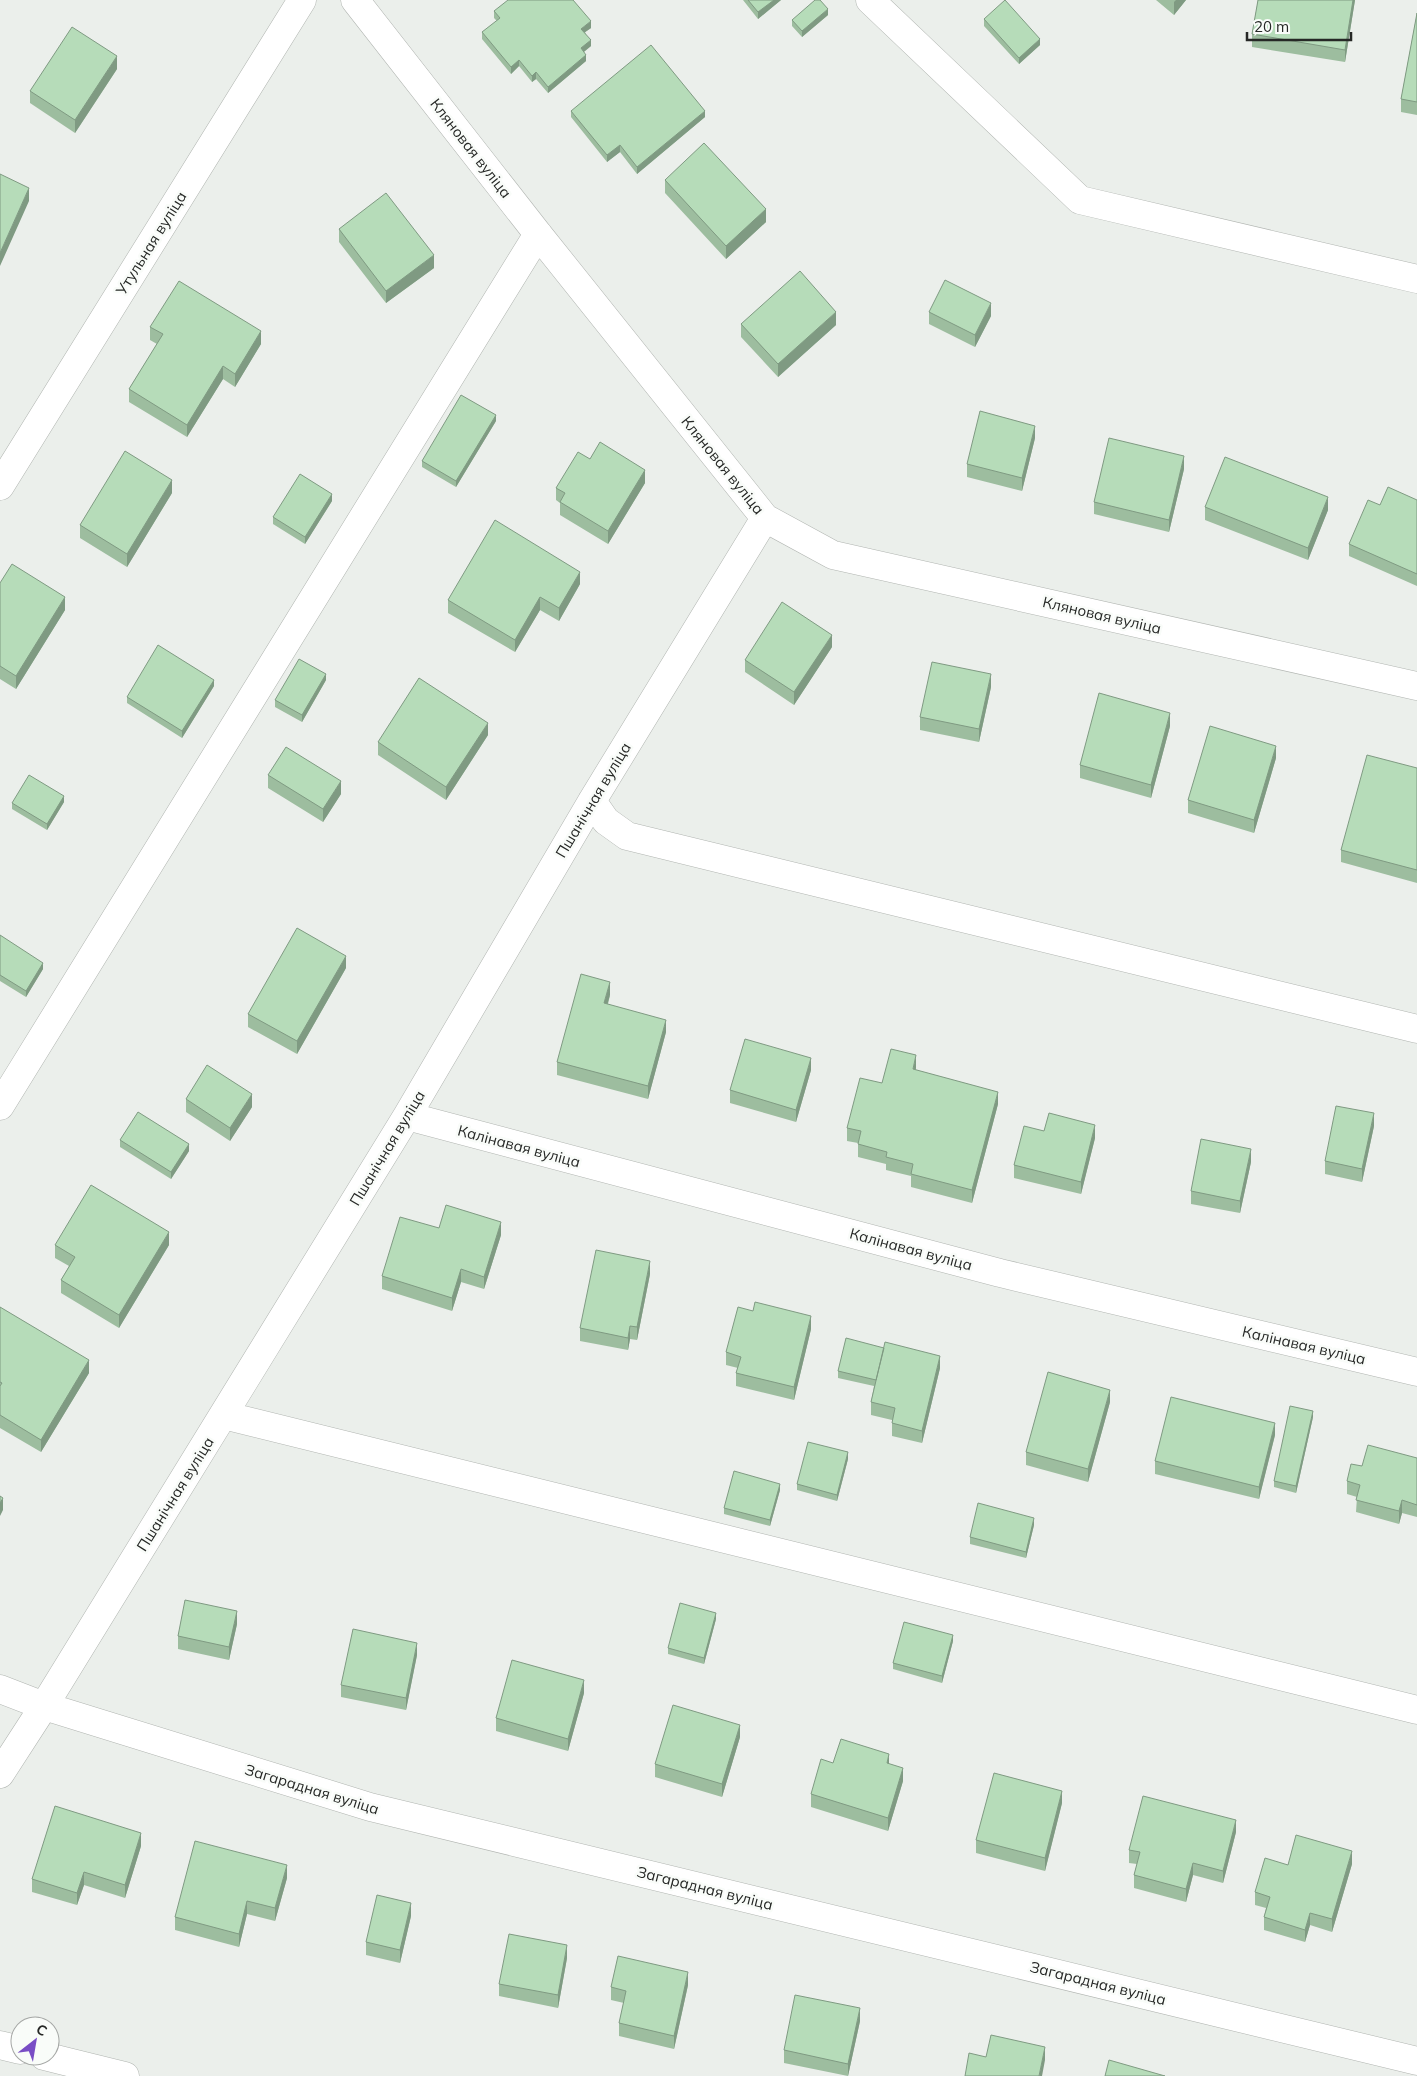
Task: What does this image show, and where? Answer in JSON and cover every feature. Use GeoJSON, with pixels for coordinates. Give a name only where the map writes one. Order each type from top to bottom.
{"type":"FeatureCollection","features":[{"type":"Feature","properties":{"kind":"street","name":"Утульная вуліца"},"geometry":{"type":"LineString","coordinates":[[0,486],[302,0]]}},
{"type":"Feature","properties":{"kind":"street","name":"Кляновая вуліца"},"geometry":{"type":"LineString","coordinates":[[355,0],[538,234],[765,518],[833,555],[1417,686]]}},
{"type":"Feature","properties":{"kind":"street"},"geometry":{"type":"LineString","coordinates":[[870,0],[1080,200],[1417,279]]}},
{"type":"Feature","properties":{"kind":"street"},"geometry":{"type":"LineString","coordinates":[[0,1106],[538,234]]}},
{"type":"Feature","properties":{"kind":"street","name":"Пшанічная вуліца"},"geometry":{"type":"LineString","coordinates":[[0,1774],[224,1415],[407,1116],[592,801],[765,518]]}},
{"type":"Feature","properties":{"kind":"street"},"geometry":{"type":"LineString","coordinates":[[592,801],[606,821],[627,836],[1417,1029]]}},
{"type":"Feature","properties":{"kind":"street","name":"Калінавая вуліца"},"geometry":{"type":"LineString","coordinates":[[407,1116],[1000,1273],[1417,1372]]}},
{"type":"Feature","properties":{"kind":"street"},"geometry":{"type":"LineString","coordinates":[[224,1415],[1417,1710]]}},
{"type":"Feature","properties":{"kind":"street","name":"Загарадная вуліца"},"geometry":{"type":"LineString","coordinates":[[0,1689],[44,1706],[370,1807],[1417,2061]]}},
{"type":"Feature","properties":{"kind":"street"},"geometry":{"type":"LineString","coordinates":[[60,2060],[125,2076]]}},
{"type":"Feature","properties":{"kind":"building"},"geometry":{"type":"Polygon","coordinates":[[[508,0],[573,0],[591,21],[581,29],[591,40],[581,48],[586,55],[548,87],[536,72],[532,76],[519,60],[511,67],[482,32],[500,18],[494,11],[508,0]]]}},
{"type":"Feature","properties":{"kind":"building"},"geometry":{"type":"Polygon","coordinates":[[[748,0],[774,0],[758,12],[748,0]]]}},
{"type":"Feature","properties":{"kind":"building"},"geometry":{"type":"Polygon","coordinates":[[[815,0],[820,0],[828,9],[802,31],[792,20],[815,0]]]}},
{"type":"Feature","properties":{"kind":"building"},"geometry":{"type":"Polygon","coordinates":[[[1005,0],[1040,39],[1019,58],[984,19],[1005,0]]]}},
{"type":"Feature","properties":{"kind":"building"},"geometry":{"type":"Polygon","coordinates":[[[1258,0],[1353,0],[1345,50],[1252,34],[1258,0]]]}},
{"type":"Feature","properties":{"kind":"building"},"geometry":{"type":"Polygon","coordinates":[[[1417,13],[1417,102],[1401,99],[1417,13]]]}},
{"type":"Feature","properties":{"kind":"building"},"geometry":{"type":"Polygon","coordinates":[[[72,27],[117,56],[75,120],[30,91],[72,27]]]}},
{"type":"Feature","properties":{"kind":"building"},"geometry":{"type":"Polygon","coordinates":[[[651,45],[705,111],[637,167],[620,145],[607,155],[571,111],[651,45]]]}},
{"type":"Feature","properties":{"kind":"building"},"geometry":{"type":"Polygon","coordinates":[[[704,143],[766,209],[726,246],[665,180],[704,143]]]}},
{"type":"Feature","properties":{"kind":"building"},"geometry":{"type":"Polygon","coordinates":[[[0,174],[29,188],[0,253],[0,174]]]}},
{"type":"Feature","properties":{"kind":"building"},"geometry":{"type":"Polygon","coordinates":[[[386,193],[434,255],[386,291],[339,229],[386,193]]]}},
{"type":"Feature","properties":{"kind":"building"},"geometry":{"type":"Polygon","coordinates":[[[800,271],[836,312],[778,364],[741,324],[800,271]]]}},
{"type":"Feature","properties":{"kind":"building"},"geometry":{"type":"Polygon","coordinates":[[[945,280],[991,303],[975,335],[929,312],[945,280]]]}},
{"type":"Feature","properties":{"kind":"building"},"geometry":{"type":"Polygon","coordinates":[[[179,281],[261,331],[235,374],[223,366],[187,425],[129,389],[163,334],[150,327],[179,281]]]}},
{"type":"Feature","properties":{"kind":"building"},"geometry":{"type":"Polygon","coordinates":[[[461,395],[496,415],[456,481],[422,461],[461,395]]]}},
{"type":"Feature","properties":{"kind":"building"},"geometry":{"type":"Polygon","coordinates":[[[980,411],[1035,426],[1022,478],[967,464],[980,411]]]}},
{"type":"Feature","properties":{"kind":"building"},"geometry":{"type":"Polygon","coordinates":[[[1109,438],[1184,456],[1169,520],[1094,502],[1109,438]]]}},
{"type":"Feature","properties":{"kind":"building"},"geometry":{"type":"Polygon","coordinates":[[[600,442],[645,470],[608,531],[560,502],[565,493],[556,488],[578,452],[590,459],[600,442]]]}},
{"type":"Feature","properties":{"kind":"building"},"geometry":{"type":"Polygon","coordinates":[[[125,451],[172,480],[127,554],[80,525],[125,451]]]}},
{"type":"Feature","properties":{"kind":"building"},"geometry":{"type":"Polygon","coordinates":[[[1225,457],[1328,497],[1308,548],[1205,507],[1225,457]]]}},
{"type":"Feature","properties":{"kind":"building"},"geometry":{"type":"Polygon","coordinates":[[[300,474],[332,494],[305,537],[273,517],[300,474]]]}},
{"type":"Feature","properties":{"kind":"building"},"geometry":{"type":"Polygon","coordinates":[[[1388,487],[1417,500],[1417,574],[1349,544],[1368,500],[1380,505],[1388,487]]]}},
{"type":"Feature","properties":{"kind":"building"},"geometry":{"type":"Polygon","coordinates":[[[495,520],[580,572],[559,608],[540,597],[515,640],[448,600],[495,520]]]}},
{"type":"Feature","properties":{"kind":"building"},"geometry":{"type":"Polygon","coordinates":[[[12,564],[65,597],[16,676],[0,666],[0,583],[12,564]]]}},
{"type":"Feature","properties":{"kind":"building"},"geometry":{"type":"Polygon","coordinates":[[[782,602],[832,635],[794,692],[745,660],[782,602]]]}},
{"type":"Feature","properties":{"kind":"building"},"geometry":{"type":"Polygon","coordinates":[[[158,645],[214,680],[182,731],[127,697],[158,645]]]}},
{"type":"Feature","properties":{"kind":"building"},"geometry":{"type":"Polygon","coordinates":[[[299,659],[326,674],[302,715],[275,700],[299,659]]]}},
{"type":"Feature","properties":{"kind":"building"},"geometry":{"type":"Polygon","coordinates":[[[932,662],[991,674],[979,729],[920,717],[932,662]]]}},
{"type":"Feature","properties":{"kind":"building"},"geometry":{"type":"Polygon","coordinates":[[[419,678],[488,723],[446,787],[378,742],[419,678]]]}},
{"type":"Feature","properties":{"kind":"building"},"geometry":{"type":"Polygon","coordinates":[[[1099,693],[1170,713],[1151,785],[1080,765],[1099,693]]]}},
{"type":"Feature","properties":{"kind":"building"},"geometry":{"type":"Polygon","coordinates":[[[1210,726],[1276,746],[1254,820],[1188,800],[1210,726]]]}},
{"type":"Feature","properties":{"kind":"building"},"geometry":{"type":"Polygon","coordinates":[[[286,747],[341,781],[323,809],[268,775],[286,747]]]}},
{"type":"Feature","properties":{"kind":"building"},"geometry":{"type":"Polygon","coordinates":[[[1367,755],[1417,768],[1417,870],[1341,850],[1367,755]]]}},
{"type":"Feature","properties":{"kind":"building"},"geometry":{"type":"Polygon","coordinates":[[[29,775],[64,796],[47,824],[12,803],[29,775]]]}},
{"type":"Feature","properties":{"kind":"building"},"geometry":{"type":"Polygon","coordinates":[[[297,928],[346,956],[297,1041],[248,1014],[297,928]]]}},
{"type":"Feature","properties":{"kind":"building"},"geometry":{"type":"Polygon","coordinates":[[[0,935],[43,963],[26,991],[0,975],[0,935]]]}},
{"type":"Feature","properties":{"kind":"building"},"geometry":{"type":"Polygon","coordinates":[[[581,974],[610,982],[604,1003],[666,1020],[648,1086],[557,1062],[581,974]]]}},
{"type":"Feature","properties":{"kind":"building"},"geometry":{"type":"Polygon","coordinates":[[[745,1039],[811,1058],[796,1110],[730,1090],[745,1039]]]}},
{"type":"Feature","properties":{"kind":"building"},"geometry":{"type":"Polygon","coordinates":[[[891,1049],[916,1055],[913,1069],[998,1092],[972,1190],[911,1174],[913,1164],[886,1157],[887,1152],[858,1144],[861,1131],[847,1128],[860,1078],[882,1083],[891,1049]]]}},
{"type":"Feature","properties":{"kind":"building"},"geometry":{"type":"Polygon","coordinates":[[[207,1065],[252,1094],[230,1128],[186,1099],[207,1065]]]}},
{"type":"Feature","properties":{"kind":"building"},"geometry":{"type":"Polygon","coordinates":[[[1336,1106],[1374,1113],[1362,1169],[1325,1161],[1336,1106]]]}},
{"type":"Feature","properties":{"kind":"building"},"geometry":{"type":"Polygon","coordinates":[[[138,1112],[189,1144],[171,1172],[120,1140],[138,1112]]]}},
{"type":"Feature","properties":{"kind":"building"},"geometry":{"type":"Polygon","coordinates":[[[1049,1113],[1095,1125],[1081,1182],[1014,1165],[1024,1126],[1044,1131],[1049,1113]]]}},
{"type":"Feature","properties":{"kind":"building"},"geometry":{"type":"Polygon","coordinates":[[[1201,1139],[1251,1149],[1240,1201],[1191,1191],[1201,1139]]]}},
{"type":"Feature","properties":{"kind":"building"},"geometry":{"type":"Polygon","coordinates":[[[91,1185],[169,1232],[119,1315],[61,1280],[75,1257],[55,1245],[91,1185]]]}},
{"type":"Feature","properties":{"kind":"building"},"geometry":{"type":"Polygon","coordinates":[[[446,1205],[501,1222],[484,1277],[461,1269],[452,1298],[382,1276],[400,1217],[439,1228],[446,1205]]]}},
{"type":"Feature","properties":{"kind":"building"},"geometry":{"type":"Polygon","coordinates":[[[596,1250],[650,1261],[637,1327],[630,1326],[628,1338],[580,1328],[596,1250]]]}},
{"type":"Feature","properties":{"kind":"building"},"geometry":{"type":"Polygon","coordinates":[[[755,1302],[811,1316],[794,1387],[736,1373],[741,1357],[726,1352],[738,1307],[753,1311],[755,1302]]]}},
{"type":"Feature","properties":{"kind":"building"},"geometry":{"type":"Polygon","coordinates":[[[0,1307],[89,1360],[41,1440],[0,1415],[0,1386],[2,1383],[0,1382],[0,1307]]]}},
{"type":"Feature","properties":{"kind":"building"},"geometry":{"type":"Polygon","coordinates":[[[846,1338],[884,1348],[876,1380],[838,1371],[846,1338]]]}},
{"type":"Feature","properties":{"kind":"building"},"geometry":{"type":"Polygon","coordinates":[[[885,1342],[940,1356],[922,1431],[892,1423],[895,1408],[871,1402],[885,1342]]]}},
{"type":"Feature","properties":{"kind":"building"},"geometry":{"type":"Polygon","coordinates":[[[1048,1372],[1110,1390],[1088,1469],[1026,1452],[1048,1372]]]}},
{"type":"Feature","properties":{"kind":"building"},"geometry":{"type":"Polygon","coordinates":[[[1171,1397],[1275,1423],[1259,1487],[1155,1461],[1171,1397]]]}},
{"type":"Feature","properties":{"kind":"building"},"geometry":{"type":"Polygon","coordinates":[[[1290,1406],[1313,1411],[1296,1486],[1274,1481],[1290,1406]]]}},
{"type":"Feature","properties":{"kind":"building"},"geometry":{"type":"Polygon","coordinates":[[[808,1442],[848,1452],[837,1495],[797,1484],[808,1442]]]}},
{"type":"Feature","properties":{"kind":"building"},"geometry":{"type":"Polygon","coordinates":[[[1368,1445],[1417,1458],[1417,1505],[1402,1500],[1399,1511],[1356,1500],[1360,1485],[1347,1481],[1351,1464],[1362,1466],[1368,1445]]]}},
{"type":"Feature","properties":{"kind":"building"},"geometry":{"type":"Polygon","coordinates":[[[734,1471],[780,1484],[770,1520],[724,1508],[734,1471]]]}},
{"type":"Feature","properties":{"kind":"building"},"geometry":{"type":"Polygon","coordinates":[[[978,1503],[1034,1518],[1026,1552],[970,1537],[978,1503]]]}},
{"type":"Feature","properties":{"kind":"building"},"geometry":{"type":"Polygon","coordinates":[[[185,1600],[237,1611],[229,1647],[178,1636],[185,1600]]]}},
{"type":"Feature","properties":{"kind":"building"},"geometry":{"type":"Polygon","coordinates":[[[680,1603],[716,1613],[704,1658],[668,1648],[680,1603]]]}},
{"type":"Feature","properties":{"kind":"building"},"geometry":{"type":"Polygon","coordinates":[[[904,1622],[953,1635],[942,1676],[893,1663],[904,1622]]]}},
{"type":"Feature","properties":{"kind":"building"},"geometry":{"type":"Polygon","coordinates":[[[353,1629],[417,1643],[406,1698],[341,1685],[353,1629]]]}},
{"type":"Feature","properties":{"kind":"building"},"geometry":{"type":"Polygon","coordinates":[[[512,1660],[584,1680],[568,1739],[496,1718],[512,1660]]]}},
{"type":"Feature","properties":{"kind":"building"},"geometry":{"type":"Polygon","coordinates":[[[673,1705],[740,1725],[722,1784],[655,1764],[673,1705]]]}},
{"type":"Feature","properties":{"kind":"building"},"geometry":{"type":"Polygon","coordinates":[[[841,1739],[889,1754],[887,1763],[903,1768],[888,1818],[811,1794],[821,1759],[833,1763],[841,1739]]]}},
{"type":"Feature","properties":{"kind":"building"},"geometry":{"type":"Polygon","coordinates":[[[994,1773],[1062,1791],[1045,1858],[976,1840],[994,1773]]]}},
{"type":"Feature","properties":{"kind":"building"},"geometry":{"type":"Polygon","coordinates":[[[1143,1796],[1236,1820],[1223,1871],[1193,1863],[1186,1889],[1134,1875],[1140,1852],[1129,1850],[1143,1796]]]}},
{"type":"Feature","properties":{"kind":"building"},"geometry":{"type":"Polygon","coordinates":[[[55,1806],[141,1833],[125,1885],[84,1872],[77,1893],[32,1879],[55,1806]]]}},
{"type":"Feature","properties":{"kind":"building"},"geometry":{"type":"Polygon","coordinates":[[[1296,1835],[1352,1851],[1332,1919],[1310,1913],[1305,1930],[1264,1917],[1270,1897],[1255,1892],[1265,1858],[1288,1865],[1296,1835]]]}},
{"type":"Feature","properties":{"kind":"building"},"geometry":{"type":"Polygon","coordinates":[[[195,1841],[287,1865],[275,1908],[247,1901],[239,1934],[175,1917],[195,1841]]]}},
{"type":"Feature","properties":{"kind":"building"},"geometry":{"type":"Polygon","coordinates":[[[377,1895],[411,1903],[400,1950],[366,1942],[377,1895]]]}},
{"type":"Feature","properties":{"kind":"building"},"geometry":{"type":"Polygon","coordinates":[[[509,1934],[567,1945],[558,1995],[499,1984],[509,1934]]]}},
{"type":"Feature","properties":{"kind":"building"},"geometry":{"type":"Polygon","coordinates":[[[618,1956],[688,1972],[674,2036],[619,2023],[626,1991],[611,1987],[618,1956]]]}},
{"type":"Feature","properties":{"kind":"building"},"geometry":{"type":"Polygon","coordinates":[[[795,1995],[860,2008],[848,2064],[784,2050],[795,1995]]]}},
{"type":"Feature","properties":{"kind":"building"},"geometry":{"type":"Polygon","coordinates":[[[991,2035],[1045,2047],[1039,2076],[965,2076],[969,2053],[986,2057],[991,2035]]]}},
{"type":"Feature","properties":{"kind":"building"},"geometry":{"type":"Polygon","coordinates":[[[1109,2060],[1165,2076],[1105,2076],[1109,2060]]]}}]}
